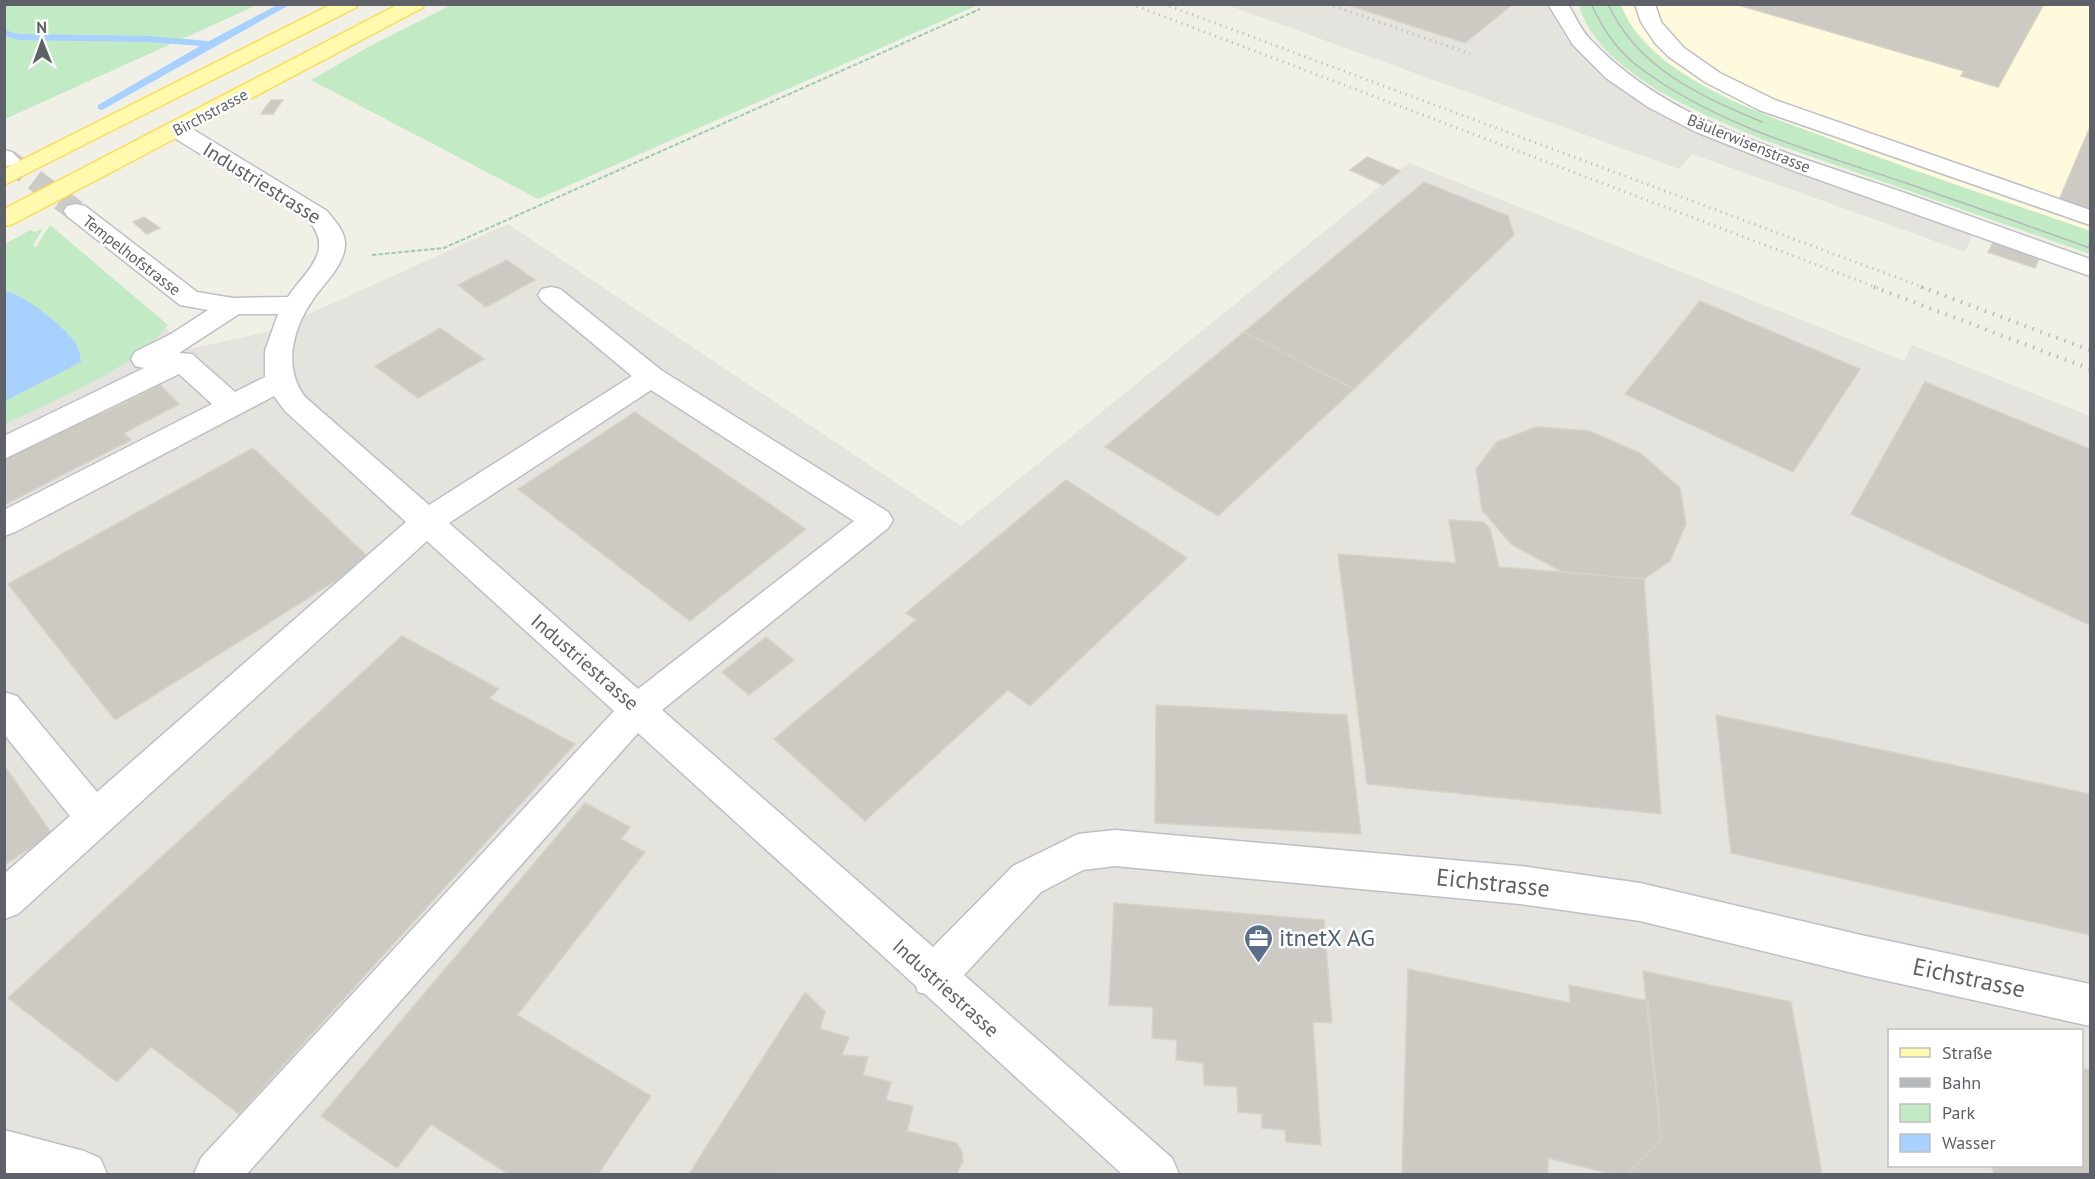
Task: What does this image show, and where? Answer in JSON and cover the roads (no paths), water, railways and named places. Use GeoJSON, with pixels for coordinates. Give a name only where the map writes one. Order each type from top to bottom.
{"type":"FeatureCollection","features":[{"type":"Feature","properties":{"kind":"main road","name":"Birchstrasse"},"geometry":{"type":"LineString","coordinates":[[6,165],[135,112],[348,4]]}},
{"type":"Feature","properties":{"kind":"main road","name":"Birchstrasse"},"geometry":{"type":"LineString","coordinates":[[4,219],[416,4]]}},
{"type":"Feature","properties":{"kind":"main road"},"geometry":{"type":"LineString","coordinates":[[135,112],[176,129]]}},
{"type":"Feature","properties":{"kind":"street","name":"Bäulerwisenstrasse"},"geometry":{"type":"LineString","coordinates":[[1558,4],[1564,21],[1590,53],[1651,99],[1708,129],[1767,153],[2091,268]]}},
{"type":"Feature","properties":{"kind":"street"},"geometry":{"type":"LineString","coordinates":[[1645,4],[1647,15],[1667,46],[1716,80],[1767,105],[2091,218]]}},
{"type":"Feature","properties":{"kind":"street","name":"Industriestrasse"},"geometry":{"type":"LineString","coordinates":[[176,129],[318,216],[330,227],[333,240],[330,259],[296,305]]}},
{"type":"Feature","properties":{"kind":"street","name":"Tempelhofstrasse"},"geometry":{"type":"LineString","coordinates":[[76,211],[189,299],[233,306],[296,305]]}},
{"type":"Feature","properties":{"kind":"street"},"geometry":{"type":"LineString","coordinates":[[217,1174],[638,708],[877,520],[651,377],[551,295]]}},
{"type":"Feature","properties":{"kind":"street"},"geometry":{"type":"LineString","coordinates":[[4,524],[280,381],[280,343],[296,305]]}},
{"type":"Feature","properties":{"kind":"street"},"geometry":{"type":"LineString","coordinates":[[4,430],[181,340],[233,306]]}},
{"type":"Feature","properties":{"kind":"street"},"geometry":{"type":"LineString","coordinates":[[4,449],[182,361],[233,406]]}},
{"type":"Feature","properties":{"kind":"street"},"geometry":{"type":"LineString","coordinates":[[4,900],[427,522],[651,377]]}},
{"type":"Feature","properties":{"kind":"street","name":"Industriestrasse"},"geometry":{"type":"LineString","coordinates":[[280,381],[295,404],[638,708],[933,977],[1156,1174]]}},
{"type":"Feature","properties":{"kind":"street"},"geometry":{"type":"LineString","coordinates":[[4,707],[96,819]]}},
{"type":"Feature","properties":{"kind":"street","name":"Eichstrasse"},"geometry":{"type":"LineString","coordinates":[[933,977],[1027,879],[1078,852],[1115,848],[1520,885],[1640,902],[1862,955],[2091,1005]]}},
{"type":"Feature","properties":{"kind":"street"},"geometry":{"type":"LineString","coordinates":[[4,1153],[84,1174]]}},
{"type":"Feature","properties":{"kind":"water"},"geometry":{"type":"Polygon","coordinates":[[[4,291],[32,304],[63,329],[76,344],[81,362],[5,401],[4,291]]]}},
{"type":"Feature","properties":{"kind":"waterway"},"geometry":{"type":"LineString","coordinates":[[210,44],[287,4]]}},
{"type":"Feature","properties":{"kind":"waterway"},"geometry":{"type":"LineString","coordinates":[[4,33],[19,37],[148,39],[210,44]]}},
{"type":"Feature","properties":{"kind":"waterway"},"geometry":{"type":"LineString","coordinates":[[102,107],[210,44]]}},
{"type":"Feature","properties":{"kind":"tunnel"},"geometry":{"type":"LineString","coordinates":[[8,160],[76,211]]}},
{"type":"Feature","properties":{"kind":"tram line"},"geometry":{"type":"LineString","coordinates":[[1591,4],[1611,39],[1640,68],[1670,88],[1734,122],[1768,136],[2090,248]]}},
{"type":"Feature","properties":{"kind":"tram line"},"geometry":{"type":"LineString","coordinates":[[1608,4],[1620,26],[1653,63],[1716,102],[1762,122]]}},
{"type":"Feature","properties":{"kind":"railway"},"geometry":{"type":"LineString","coordinates":[[1131,4],[1878,288]]}},
{"type":"Feature","properties":{"kind":"railway"},"geometry":{"type":"LineString","coordinates":[[1164,4],[1925,288]]}},
{"type":"Feature","properties":{"kind":"railway"},"geometry":{"type":"LineString","coordinates":[[1328,4],[1470,54]]}},
{"type":"Feature","properties":{"kind":"railway"},"geometry":{"type":"LineString","coordinates":[[1874,287],[2090,369]]}},
{"type":"Feature","properties":{"kind":"railway"},"geometry":{"type":"LineString","coordinates":[[1921,287],[2090,350]]}},
{"type":"Feature","properties":{"kind":"place","name":"itnetX AG"},"geometry":{"type":"Point","coordinates":[1258,964]}}]}
